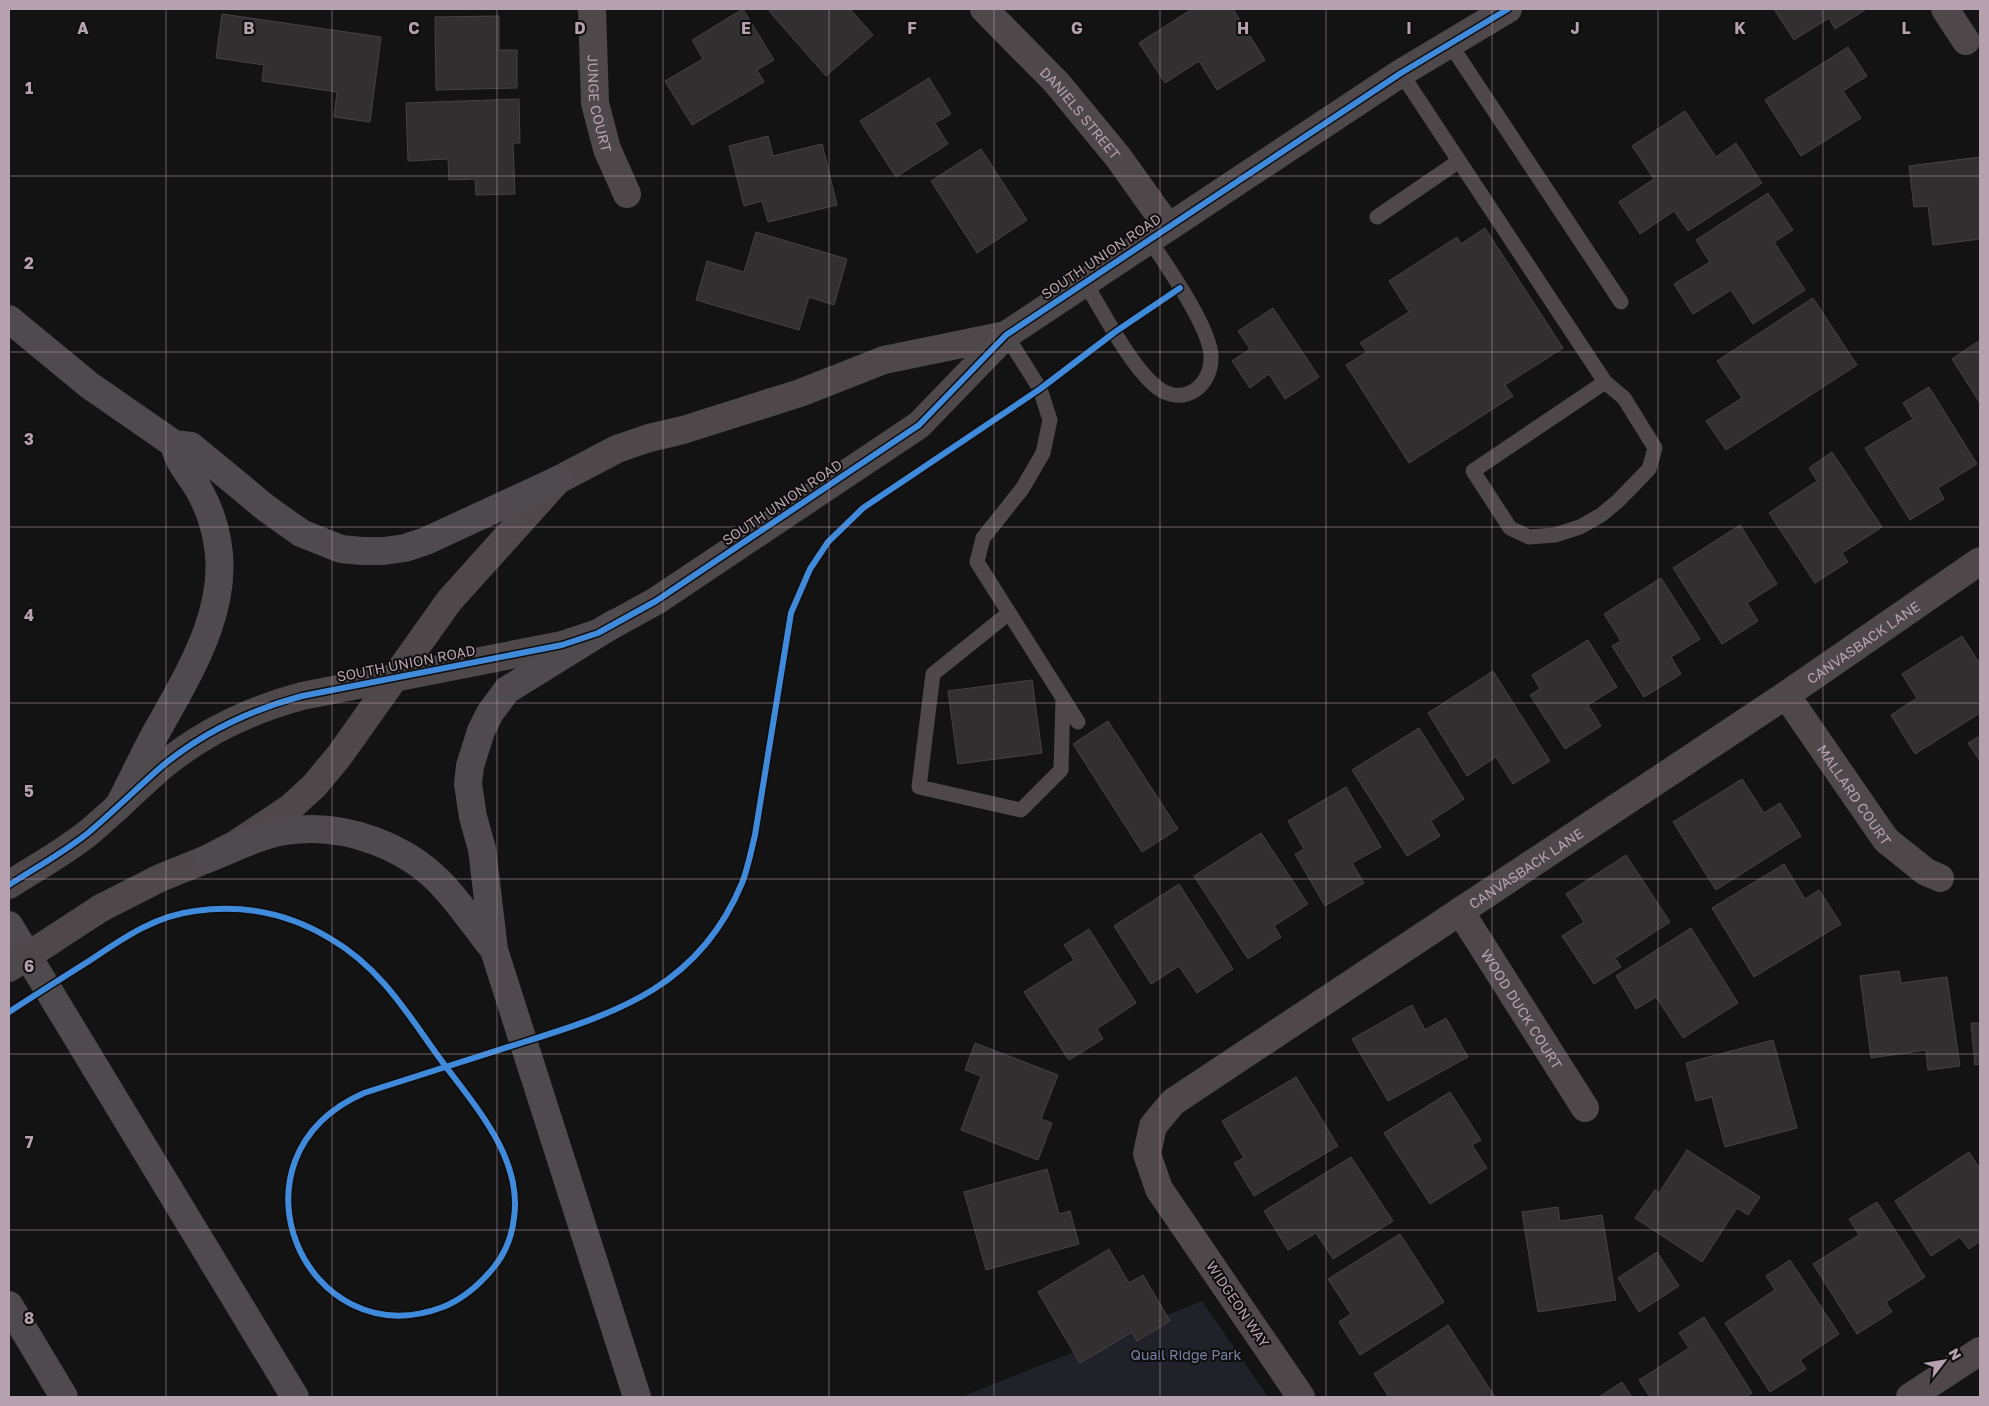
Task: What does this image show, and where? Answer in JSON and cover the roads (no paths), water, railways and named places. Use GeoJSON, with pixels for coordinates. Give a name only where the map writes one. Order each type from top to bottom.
{"type":"FeatureCollection","features":[{"type":"Feature","properties":{"kind":"highway"},"geometry":{"type":"LineString","coordinates":[[9,319],[89,385],[174,444],[191,446],[266,508],[301,533],[340,549],[384,551],[405,548],[426,541],[558,480]]}},
{"type":"Feature","properties":{"kind":"highway"},"geometry":{"type":"LineString","coordinates":[[118,807],[193,662],[208,629],[217,596],[219,559],[214,525],[208,507],[199,490],[178,460],[174,444]]}},
{"type":"Feature","properties":{"kind":"highway"},"geometry":{"type":"LineString","coordinates":[[615,623],[507,690],[490,713],[474,748],[468,784],[473,817],[482,849],[494,950],[637,1397]]}},
{"type":"Feature","properties":{"kind":"highway"},"geometry":{"type":"LineString","coordinates":[[207,859],[258,838],[287,831],[318,830],[343,832],[366,838],[410,857],[430,872],[448,890],[494,950]]}},
{"type":"Feature","properties":{"kind":"highway"},"geometry":{"type":"LineString","coordinates":[[9,925],[295,1397]]}},
{"type":"Feature","properties":{"kind":"highway"},"geometry":{"type":"LineString","coordinates":[[9,1305],[64,1397]]}},
{"type":"Feature","properties":{"kind":"street","name":"JUNGE COURT"},"geometry":{"type":"LineString","coordinates":[[592,9],[595,103],[607,149],[627,194]]}},
{"type":"Feature","properties":{"kind":"street","name":"DANIELS STREET"},"geometry":{"type":"LineString","coordinates":[[984,9],[1057,83],[1118,157],[1158,233]]}},
{"type":"Feature","properties":{"kind":"street","name":"SOUTH UNION ROAD"},"geometry":{"type":"LineString","coordinates":[[9,885],[86,835],[180,753],[204,736],[238,718],[302,696],[562,645],[598,633],[656,601],[919,425],[1006,335],[1084,281],[1401,73],[1508,9]]}},
{"type":"Feature","properties":{"kind":"street"},"geometry":{"type":"LineString","coordinates":[[1945,9],[1966,41]]}},
{"type":"Feature","properties":{"kind":"street","name":"SOUTH UNION ROAD"},"geometry":{"type":"LineString","coordinates":[[9,968],[102,908],[160,878],[207,859],[236,844],[290,808],[314,786],[339,756],[449,601],[558,480],[617,449],[800,392],[884,360],[1006,335]]}},
{"type":"Feature","properties":{"kind":"street","name":"CANVASBACK LANE"},"geometry":{"type":"LineString","coordinates":[[1174,1210],[1159,1190],[1146,1154],[1152,1126],[1173,1102],[1786,695],[1980,560]]}},
{"type":"Feature","properties":{"kind":"street","name":"MALLARD COURT"},"geometry":{"type":"LineString","coordinates":[[1786,695],[1886,840],[1926,872],[1940,878]]}},
{"type":"Feature","properties":{"kind":"street","name":"WOOD DUCK COURT"},"geometry":{"type":"LineString","coordinates":[[1460,911],[1585,1108]]}},
{"type":"Feature","properties":{"kind":"street","name":"WIDGEON WAY"},"geometry":{"type":"LineString","coordinates":[[1174,1210],[1301,1397]]}},
{"type":"Feature","properties":{"kind":"street"},"geometry":{"type":"LineString","coordinates":[[1910,1397],[1980,1351]]}},
{"type":"Feature","properties":{"kind":"lane"},"geometry":{"type":"LineString","coordinates":[[1450,44],[1621,302]]}},
{"type":"Feature","properties":{"kind":"lane"},"geometry":{"type":"LineString","coordinates":[[1401,73],[1605,382],[1624,398],[1655,448],[1649,469],[1618,501],[1601,515],[1580,527],[1555,535],[1529,537],[1510,528],[1473,471],[1605,382]]}},
{"type":"Feature","properties":{"kind":"lane"},"geometry":{"type":"LineString","coordinates":[[1377,217],[1459,160]]}},
{"type":"Feature","properties":{"kind":"lane"},"geometry":{"type":"LineString","coordinates":[[1084,281],[1132,359],[1147,378],[1168,394],[1182,396],[1196,390],[1204,382],[1209,370],[1211,356],[1198,319],[1158,233]]}},
{"type":"Feature","properties":{"kind":"lane"},"geometry":{"type":"LineString","coordinates":[[1006,335],[1040,388],[1050,420],[1043,453],[1022,489],[983,538],[977,562],[1078,722]]}},
{"type":"Feature","properties":{"kind":"lane"},"geometry":{"type":"LineString","coordinates":[[1009,613],[932,674],[919,787],[1021,810],[1061,770],[1064,699]]}},
{"type":"Feature","properties":{"kind":"park label","name":"Quail Ridge Park"},"geometry":{"type":"Point","coordinates":[1186,1354]}}]}
